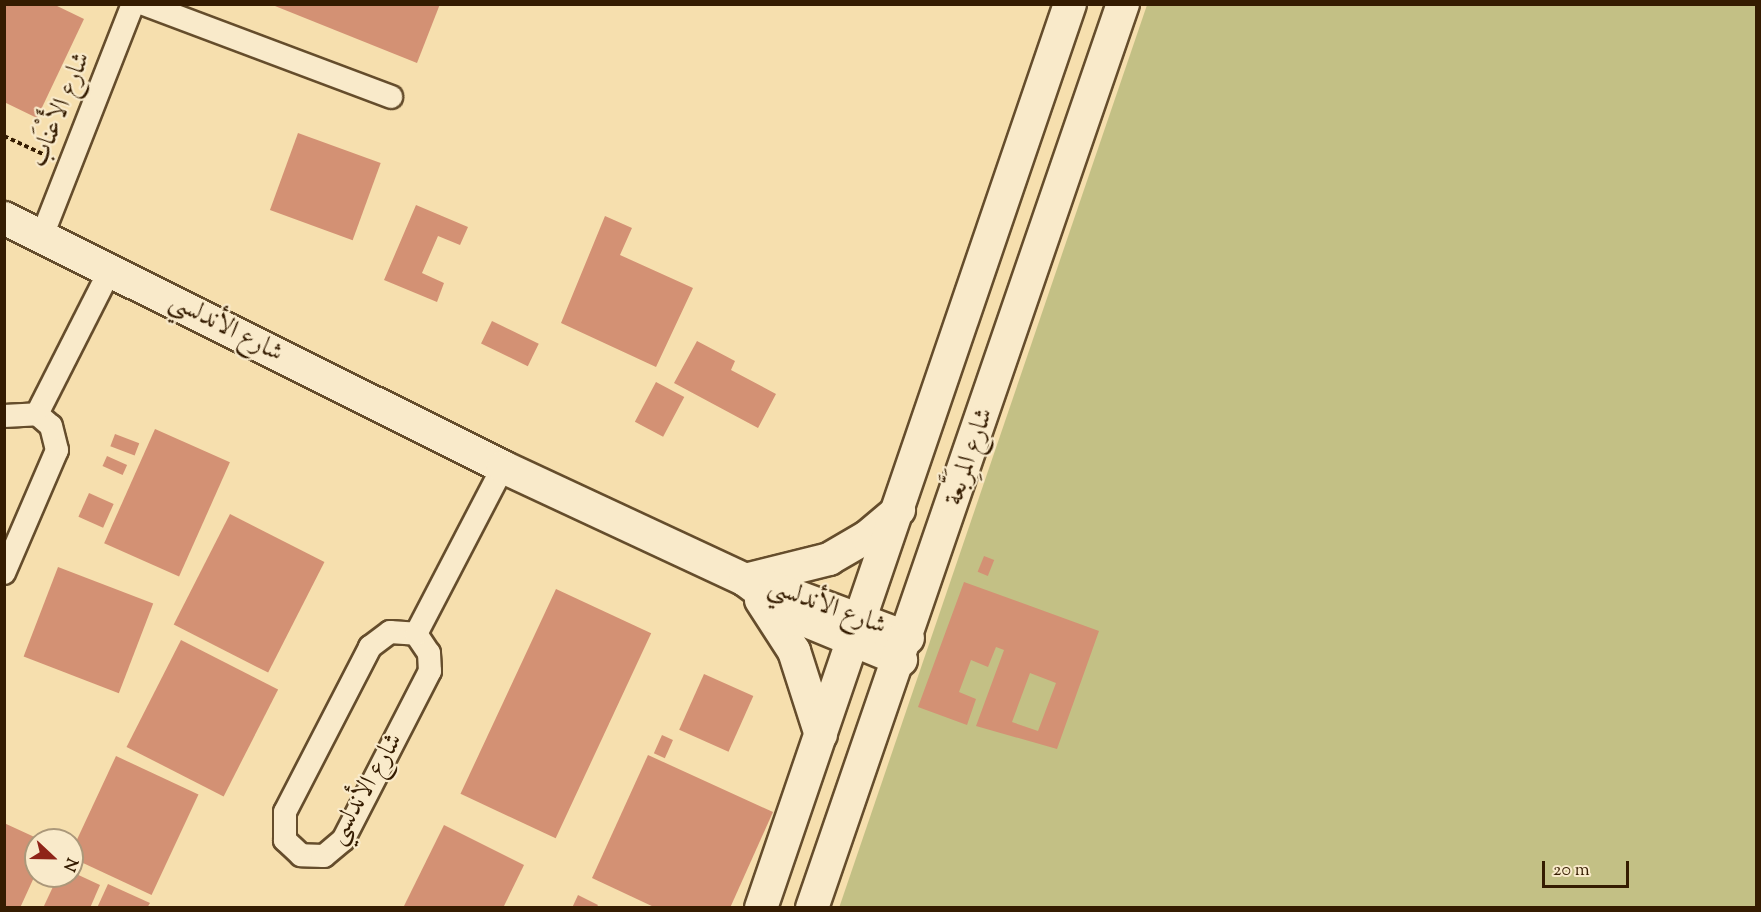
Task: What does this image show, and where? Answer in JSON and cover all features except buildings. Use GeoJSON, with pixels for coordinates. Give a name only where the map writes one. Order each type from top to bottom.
{"type":"FeatureCollection","features":[{"type":"Feature","properties":{"kind":"street","name":"شارع الأَعْنَاب"},"geometry":{"type":"LineString","coordinates":[[42,236],[133,4]]}},
{"type":"Feature","properties":{"kind":"street"},"geometry":{"type":"LineString","coordinates":[[144,4],[391,97]]}},
{"type":"Feature","properties":{"kind":"street","name":"شارع المِرَبَّعة"},"geometry":{"type":"LineString","coordinates":[[761,908],[901,509],[1070,4]]}},
{"type":"Feature","properties":{"kind":"street","name":"شارع المِرَبَّعة"},"geometry":{"type":"LineString","coordinates":[[812,908],[904,649],[1123,4]]}},
{"type":"Feature","properties":{"kind":"street","name":"شارع الأندلسي"},"geometry":{"type":"LineString","coordinates":[[4,218],[503,467],[745,580],[785,611],[859,630],[904,649]]}},
{"type":"Feature","properties":{"kind":"street"},"geometry":{"type":"LineString","coordinates":[[37,414],[110,270]]}},
{"type":"Feature","properties":{"kind":"street"},"geometry":{"type":"LineString","coordinates":[[4,416],[37,414],[51,426],[57,450],[4,573]]}},
{"type":"Feature","properties":{"kind":"street"},"geometry":{"type":"LineString","coordinates":[[416,634],[503,467]]}},
{"type":"Feature","properties":{"kind":"street"},"geometry":{"type":"LineString","coordinates":[[821,735],[794,651],[745,580],[830,559],[867,537],[901,509]]}},
{"type":"Feature","properties":{"kind":"street","name":"شارع الأندلسي"},"geometry":{"type":"LineString","coordinates":[[390,632],[416,634],[431,662],[405,720],[343,840],[324,856],[301,855],[285,840],[285,812],[370,647],[390,632]]}},
{"type":"Feature","properties":{"kind":"path"},"geometry":{"type":"LineString","coordinates":[[4,136],[70,166]]}},
{"type":"Feature","properties":{"kind":"shaded area"},"geometry":{"type":"Polygon","coordinates":[[[1147,5],[1756,5],[1756,907],[839,908],[1147,5]]]}}]}
